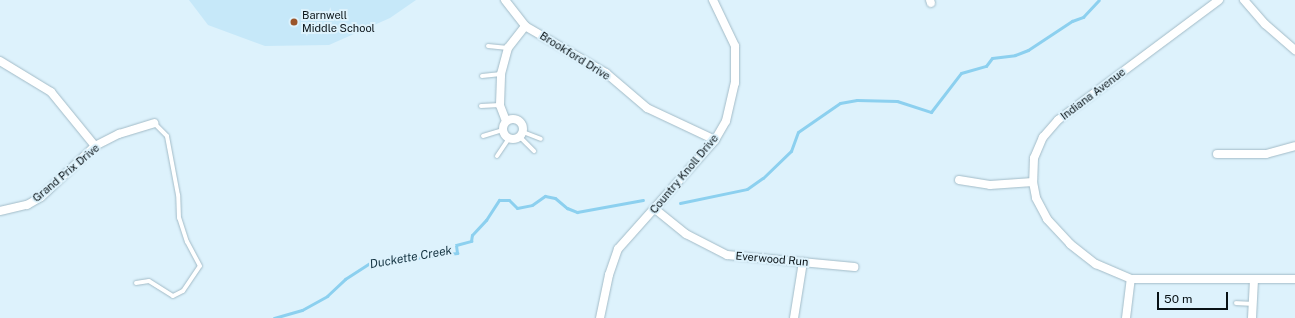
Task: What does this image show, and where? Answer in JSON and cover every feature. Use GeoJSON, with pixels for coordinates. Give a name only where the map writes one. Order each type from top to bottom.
{"type":"FeatureCollection","features":[{"type":"Feature","properties":{"kind":"street","name":"Brookford Drive"},"geometry":{"type":"LineString","coordinates":[[505,0],[525,26],[606,73],[647,108],[715,140]]}},
{"type":"Feature","properties":{"kind":"street","name":"Country Knoll Drive"},"geometry":{"type":"LineString","coordinates":[[600,318],[609,275],[618,249],[715,140],[726,121],[734,96],[736,71],[735,46],[713,0]]}},
{"type":"Feature","properties":{"kind":"street","name":"Indiana Avenue"},"geometry":{"type":"LineString","coordinates":[[1219,0],[1058,120],[1043,137],[1034,158],[1033,182],[1036,198],[1046,219],[1070,244],[1096,264],[1131,279],[1295,279]]}},
{"type":"Feature","properties":{"kind":"street"},"geometry":{"type":"LineString","coordinates":[[1244,0],[1265,24],[1295,50]]}},
{"type":"Feature","properties":{"kind":"street"},"geometry":{"type":"LineString","coordinates":[[506,121],[517,119],[522,124],[521,134],[508,138],[503,130],[506,121],[500,105],[501,74],[508,48],[525,26]]}},
{"type":"Feature","properties":{"kind":"street"},"geometry":{"type":"LineString","coordinates":[[0,61],[51,92],[95,146]]}},
{"type":"Feature","properties":{"kind":"street","name":"Grand Prix Drive"},"geometry":{"type":"LineString","coordinates":[[0,211],[27,205],[40,197],[95,146],[119,134],[154,123]]}},
{"type":"Feature","properties":{"kind":"street"},"geometry":{"type":"LineString","coordinates":[[1217,154],[1266,154],[1295,146]]}},
{"type":"Feature","properties":{"kind":"street"},"geometry":{"type":"LineString","coordinates":[[959,180],[990,185],[1033,182]]}},
{"type":"Feature","properties":{"kind":"street","name":"Everwood Run"},"geometry":{"type":"LineString","coordinates":[[655,209],[686,234],[727,255],[854,267]]}},
{"type":"Feature","properties":{"kind":"street"},"geometry":{"type":"LineString","coordinates":[[794,318],[803,262]]}},
{"type":"Feature","properties":{"kind":"street"},"geometry":{"type":"LineString","coordinates":[[1126,318],[1131,279]]}},
{"type":"Feature","properties":{"kind":"street"},"geometry":{"type":"LineString","coordinates":[[1252,318],[1254,279]]}},
{"type":"Feature","properties":{"kind":"lane"},"geometry":{"type":"LineString","coordinates":[[488,46],[508,48]]}},
{"type":"Feature","properties":{"kind":"lane"},"geometry":{"type":"LineString","coordinates":[[482,76],[501,74]]}},
{"type":"Feature","properties":{"kind":"lane"},"geometry":{"type":"LineString","coordinates":[[481,106],[500,105]]}},
{"type":"Feature","properties":{"kind":"lane"},"geometry":{"type":"LineString","coordinates":[[136,283],[149,281],[173,296],[183,291],[200,266],[187,242],[179,218],[178,195],[167,136],[154,123]]}},
{"type":"Feature","properties":{"kind":"lane"},"geometry":{"type":"LineString","coordinates":[[483,136],[503,130]]}},
{"type":"Feature","properties":{"kind":"lane"},"geometry":{"type":"LineString","coordinates":[[521,134],[541,139]]}},
{"type":"Feature","properties":{"kind":"lane"},"geometry":{"type":"LineString","coordinates":[[521,134],[534,152]]}},
{"type":"Feature","properties":{"kind":"lane"},"geometry":{"type":"LineString","coordinates":[[497,156],[508,138]]}},
{"type":"Feature","properties":{"kind":"lane"},"geometry":{"type":"LineString","coordinates":[[1236,304],[1253,304]]}},
{"type":"Feature","properties":{"kind":"shaded area","name":"Barnwell Middle School"},"geometry":{"type":"Polygon","coordinates":[[[189,0],[416,0],[390,18],[329,45],[265,46],[208,25],[189,0]]]}},
{"type":"Feature","properties":{"kind":"waterway","name":"Duckette Creek"},"geometry":{"type":"LineString","coordinates":[[680,203],[747,189],[763,178],[791,151],[798,132],[840,103],[857,100],[897,101],[931,112],[961,73],[986,66],[992,58],[1015,55],[1028,50],[1072,21],[1083,17],[1099,0]]}},
{"type":"Feature","properties":{"kind":"waterway","name":"Duckette Creek"},"geometry":{"type":"LineString","coordinates":[[274,318],[302,310],[327,296],[345,279],[370,263],[457,253],[456,245],[471,241],[472,235],[486,220],[499,200],[509,200],[517,208],[532,205],[545,196],[555,198],[567,208],[577,212],[643,200]]}},
{"type":"Feature","properties":{"kind":"place","name":"Barnwell Middle School"},"geometry":{"type":"Point","coordinates":[294,22]}}]}
